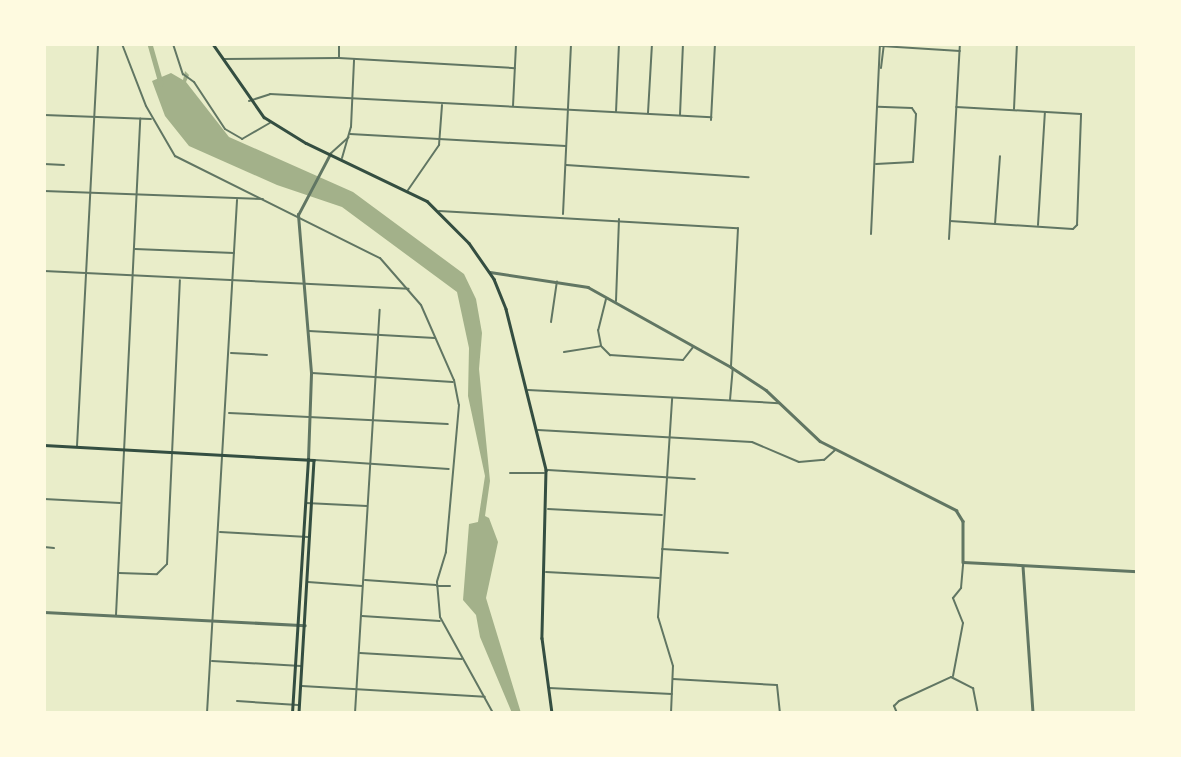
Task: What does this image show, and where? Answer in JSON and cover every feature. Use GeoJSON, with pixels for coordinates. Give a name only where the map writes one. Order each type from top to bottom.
{"type":"FeatureCollection","features":[{"type":"Feature","properties":{"kind":"main road"},"geometry":{"type":"LineString","coordinates":[[213,44],[249,101],[271,122],[330,154],[408,190],[438,210],[490,272],[506,309],[546,470],[548,509],[542,638],[552,713]]}},
{"type":"Feature","properties":{"kind":"main road"},"geometry":{"type":"LineString","coordinates":[[44,445],[314,460],[299,713]]}},
{"type":"Feature","properties":{"kind":"main road"},"geometry":{"type":"LineString","coordinates":[[292,713],[308,460]]}},
{"type":"Feature","properties":{"kind":"street"},"geometry":{"type":"LineString","coordinates":[[77,447],[98,44]]}},
{"type":"Feature","properties":{"kind":"street"},"geometry":{"type":"LineString","coordinates":[[122,44],[153,119],[175,156],[380,258],[409,289],[455,382],[457,425],[451,469],[446,552],[437,585],[441,621],[493,713]]}},
{"type":"Feature","properties":{"kind":"street"},"geometry":{"type":"LineString","coordinates":[[173,44],[184,76],[190,79],[224,128],[243,139],[271,122]]}},
{"type":"Feature","properties":{"kind":"street"},"geometry":{"type":"LineString","coordinates":[[339,58],[340,44]]}},
{"type":"Feature","properties":{"kind":"street"},"geometry":{"type":"LineString","coordinates":[[513,107],[516,44]]}},
{"type":"Feature","properties":{"kind":"street"},"geometry":{"type":"LineString","coordinates":[[563,215],[571,44]]}},
{"type":"Feature","properties":{"kind":"street"},"geometry":{"type":"LineString","coordinates":[[616,113],[619,44]]}},
{"type":"Feature","properties":{"kind":"street"},"geometry":{"type":"LineString","coordinates":[[648,114],[652,44]]}},
{"type":"Feature","properties":{"kind":"street"},"geometry":{"type":"LineString","coordinates":[[680,116],[683,44]]}},
{"type":"Feature","properties":{"kind":"street"},"geometry":{"type":"LineString","coordinates":[[249,101],[270,94],[711,118],[715,44]]}},
{"type":"Feature","properties":{"kind":"street"},"geometry":{"type":"LineString","coordinates":[[949,239],[960,44]]}},
{"type":"Feature","properties":{"kind":"street"},"geometry":{"type":"LineString","coordinates":[[1014,110],[1017,44]]}},
{"type":"Feature","properties":{"kind":"street"},"geometry":{"type":"LineString","coordinates":[[872,233],[882,45],[960,51]]}},
{"type":"Feature","properties":{"kind":"street"},"geometry":{"type":"LineString","coordinates":[[223,59],[339,58],[514,68]]}},
{"type":"Feature","properties":{"kind":"street"},"geometry":{"type":"LineString","coordinates":[[341,159],[350,135],[354,59]]}},
{"type":"Feature","properties":{"kind":"street"},"geometry":{"type":"LineString","coordinates":[[408,190],[440,139],[442,104]]}},
{"type":"Feature","properties":{"kind":"street"},"geometry":{"type":"LineString","coordinates":[[875,164],[913,162],[916,114],[912,108],[878,107]]}},
{"type":"Feature","properties":{"kind":"street"},"geometry":{"type":"LineString","coordinates":[[950,221],[1075,228],[1081,114],[956,107]]}},
{"type":"Feature","properties":{"kind":"street"},"geometry":{"type":"LineString","coordinates":[[1038,227],[1045,111]]}},
{"type":"Feature","properties":{"kind":"street"},"geometry":{"type":"LineString","coordinates":[[44,115],[153,119]]}},
{"type":"Feature","properties":{"kind":"street"},"geometry":{"type":"LineString","coordinates":[[116,616],[140,119]]}},
{"type":"Feature","properties":{"kind":"street"},"geometry":{"type":"LineString","coordinates":[[308,460],[311,373],[298,215],[330,154],[350,135],[566,146]]}},
{"type":"Feature","properties":{"kind":"street"},"geometry":{"type":"LineString","coordinates":[[995,225],[1000,156]]}},
{"type":"Feature","properties":{"kind":"street"},"geometry":{"type":"LineString","coordinates":[[44,164],[64,165]]}},
{"type":"Feature","properties":{"kind":"street"},"geometry":{"type":"LineString","coordinates":[[566,165],[749,177]]}},
{"type":"Feature","properties":{"kind":"street"},"geometry":{"type":"LineString","coordinates":[[44,191],[263,199]]}},
{"type":"Feature","properties":{"kind":"street"},"geometry":{"type":"LineString","coordinates":[[207,713],[237,200]]}},
{"type":"Feature","properties":{"kind":"street"},"geometry":{"type":"LineString","coordinates":[[438,210],[563,215],[736,227],[740,232],[730,401]]}},
{"type":"Feature","properties":{"kind":"street"},"geometry":{"type":"LineString","coordinates":[[616,302],[620,219]]}},
{"type":"Feature","properties":{"kind":"street"},"geometry":{"type":"LineString","coordinates":[[134,249],[234,253]]}},
{"type":"Feature","properties":{"kind":"street"},"geometry":{"type":"LineString","coordinates":[[44,271],[409,289]]}},
{"type":"Feature","properties":{"kind":"street"},"geometry":{"type":"LineString","coordinates":[[490,272],[588,287],[732,367],[779,403],[813,436],[835,450],[956,510],[963,521],[963,562],[961,588],[953,598],[963,623],[953,677]]}},
{"type":"Feature","properties":{"kind":"street"},"geometry":{"type":"LineString","coordinates":[[118,573],[153,575],[166,567],[180,278]]}},
{"type":"Feature","properties":{"kind":"street"},"geometry":{"type":"LineString","coordinates":[[551,322],[558,281]]}},
{"type":"Feature","properties":{"kind":"street"},"geometry":{"type":"LineString","coordinates":[[607,297],[598,324],[601,346],[615,357],[680,360],[688,358],[694,346]]}},
{"type":"Feature","properties":{"kind":"street"},"geometry":{"type":"LineString","coordinates":[[355,713],[380,310]]}},
{"type":"Feature","properties":{"kind":"street"},"geometry":{"type":"LineString","coordinates":[[308,331],[435,338]]}},
{"type":"Feature","properties":{"kind":"street"},"geometry":{"type":"LineString","coordinates":[[564,352],[601,346]]}},
{"type":"Feature","properties":{"kind":"street"},"geometry":{"type":"LineString","coordinates":[[230,353],[267,355]]}},
{"type":"Feature","properties":{"kind":"street"},"geometry":{"type":"LineString","coordinates":[[311,373],[455,382]]}},
{"type":"Feature","properties":{"kind":"street"},"geometry":{"type":"LineString","coordinates":[[527,390],[779,403]]}},
{"type":"Feature","properties":{"kind":"street"},"geometry":{"type":"LineString","coordinates":[[671,713],[672,661],[659,629],[673,398]]}},
{"type":"Feature","properties":{"kind":"street"},"geometry":{"type":"LineString","coordinates":[[226,413],[448,424]]}},
{"type":"Feature","properties":{"kind":"street"},"geometry":{"type":"LineString","coordinates":[[537,430],[752,442],[794,461],[824,460],[835,450]]}},
{"type":"Feature","properties":{"kind":"street"},"geometry":{"type":"LineString","coordinates":[[314,460],[451,469]]}},
{"type":"Feature","properties":{"kind":"street"},"geometry":{"type":"LineString","coordinates":[[510,473],[546,470],[695,479]]}},
{"type":"Feature","properties":{"kind":"street"},"geometry":{"type":"LineString","coordinates":[[44,499],[122,503]]}},
{"type":"Feature","properties":{"kind":"street"},"geometry":{"type":"LineString","coordinates":[[305,503],[368,506]]}},
{"type":"Feature","properties":{"kind":"street"},"geometry":{"type":"LineString","coordinates":[[548,509],[664,515]]}},
{"type":"Feature","properties":{"kind":"street"},"geometry":{"type":"LineString","coordinates":[[219,531],[310,537]]}},
{"type":"Feature","properties":{"kind":"street"},"geometry":{"type":"LineString","coordinates":[[44,547],[54,548]]}},
{"type":"Feature","properties":{"kind":"street"},"geometry":{"type":"LineString","coordinates":[[662,549],[728,553]]}},
{"type":"Feature","properties":{"kind":"street"},"geometry":{"type":"LineString","coordinates":[[963,562],[1137,571]]}},
{"type":"Feature","properties":{"kind":"street"},"geometry":{"type":"LineString","coordinates":[[1023,565],[1032,713]]}},
{"type":"Feature","properties":{"kind":"street"},"geometry":{"type":"LineString","coordinates":[[545,572],[660,578]]}},
{"type":"Feature","properties":{"kind":"street"},"geometry":{"type":"LineString","coordinates":[[363,580],[450,586]]}},
{"type":"Feature","properties":{"kind":"street"},"geometry":{"type":"LineString","coordinates":[[307,582],[363,586]]}},
{"type":"Feature","properties":{"kind":"street"},"geometry":{"type":"LineString","coordinates":[[44,612],[304,625]]}},
{"type":"Feature","properties":{"kind":"street"},"geometry":{"type":"LineString","coordinates":[[361,616],[441,621]]}},
{"type":"Feature","properties":{"kind":"street"},"geometry":{"type":"LineString","coordinates":[[359,652],[464,659]]}},
{"type":"Feature","properties":{"kind":"street"},"geometry":{"type":"LineString","coordinates":[[211,661],[302,667]]}},
{"type":"Feature","properties":{"kind":"street"},"geometry":{"type":"LineString","coordinates":[[897,713],[895,704],[953,677]]}},
{"type":"Feature","properties":{"kind":"street"},"geometry":{"type":"LineString","coordinates":[[953,677],[973,688],[978,713]]}},
{"type":"Feature","properties":{"kind":"street"},"geometry":{"type":"LineString","coordinates":[[673,679],[777,685],[780,713]]}},
{"type":"Feature","properties":{"kind":"street"},"geometry":{"type":"LineString","coordinates":[[301,686],[486,697]]}},
{"type":"Feature","properties":{"kind":"street"},"geometry":{"type":"LineString","coordinates":[[548,688],[672,694]]}},
{"type":"Feature","properties":{"kind":"street"},"geometry":{"type":"LineString","coordinates":[[237,701],[300,706]]}},
{"type":"Feature","properties":{"kind":"shaded area"},"geometry":{"type":"Polygon","coordinates":[[[185,71],[189,75],[186,82],[229,137],[353,192],[464,274],[476,299],[482,333],[479,369],[490,481],[485,516],[489,518],[498,542],[486,598],[521,713],[512,713],[480,637],[476,615],[463,600],[469,524],[478,522],[485,476],[468,396],[469,348],[457,292],[342,207],[277,185],[189,146],[165,116],[152,81],[171,73],[183,80],[185,71]]]}},
{"type":"Feature","properties":{"kind":"waterway"},"geometry":{"type":"LineString","coordinates":[[150,44],[161,83]]}}]}
